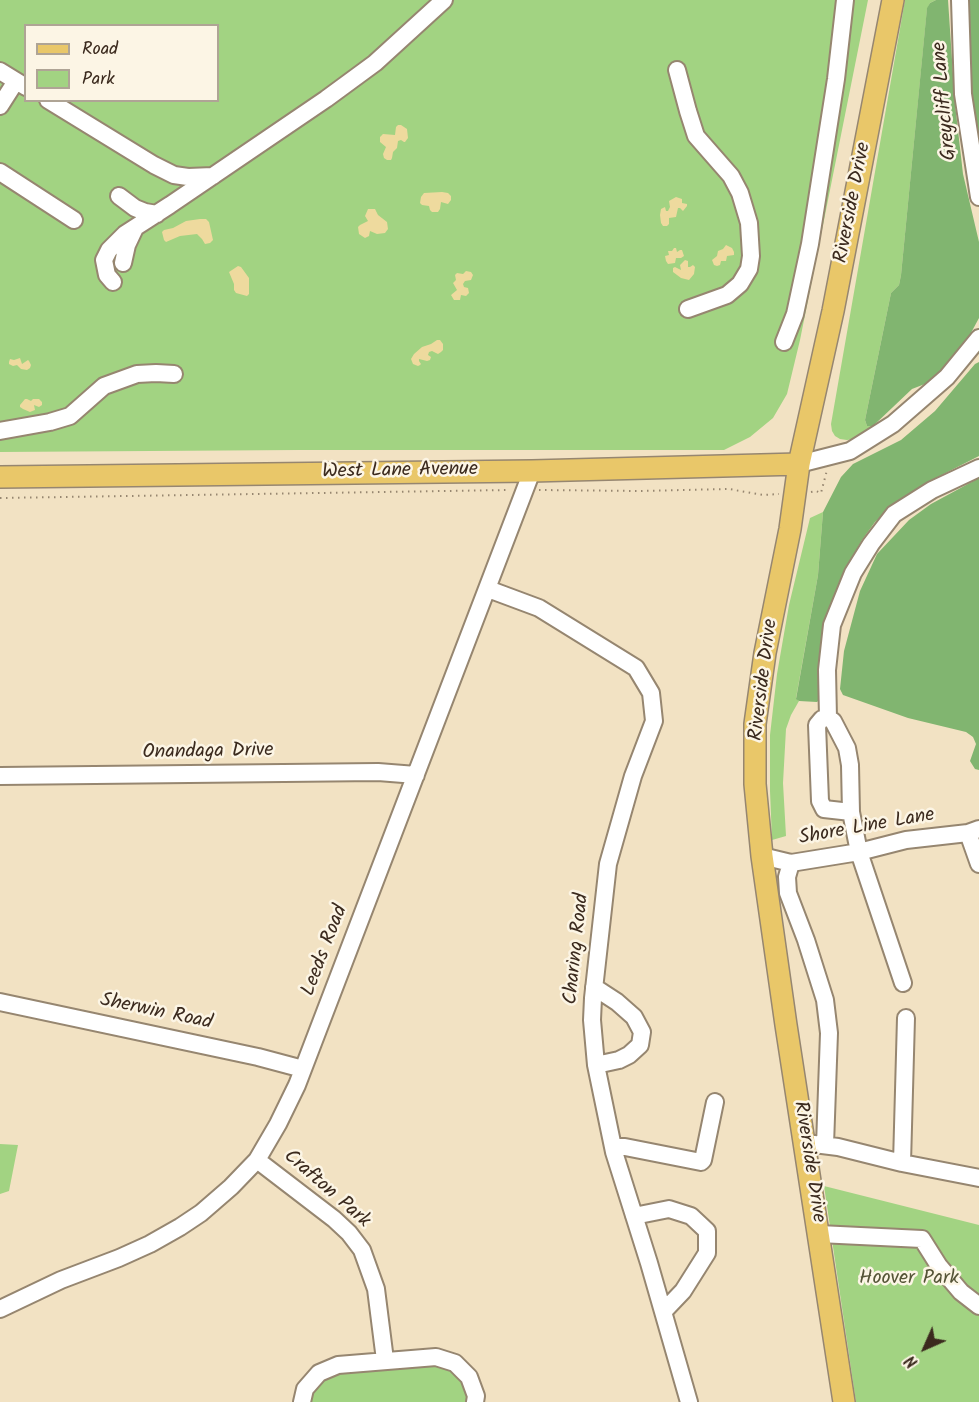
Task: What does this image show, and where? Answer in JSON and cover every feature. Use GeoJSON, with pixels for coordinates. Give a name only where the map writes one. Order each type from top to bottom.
{"type":"FeatureCollection","features":[{"type":"Feature","properties":{"kind":"main road","name":"Riverside Drive"},"geometry":{"type":"LineString","coordinates":[[844,1402],[819,1234],[815,1144],[762,856],[755,784],[755,724],[765,653],[790,529],[799,464],[833,311],[893,0]]}},
{"type":"Feature","properties":{"kind":"main road","name":"West Lane Avenue"},"geometry":{"type":"LineString","coordinates":[[0,477],[529,481],[799,464]]}},
{"type":"Feature","properties":{"kind":"street"},"geometry":{"type":"LineString","coordinates":[[113,282],[107,275],[104,260],[109,250],[117,242],[375,63],[444,0]]}},
{"type":"Feature","properties":{"kind":"street"},"geometry":{"type":"LineString","coordinates":[[784,342],[795,314],[810,244],[836,78],[845,0]]}},
{"type":"Feature","properties":{"kind":"street","name":"Greycliff Lane"},"geometry":{"type":"LineString","coordinates":[[960,0],[963,94],[979,197]]}},
{"type":"Feature","properties":{"kind":"street"},"geometry":{"type":"LineString","coordinates":[[678,70],[696,136],[731,176],[740,193],[748,223],[751,256],[749,269],[740,284],[727,295],[688,309]]}},
{"type":"Feature","properties":{"kind":"street"},"geometry":{"type":"LineString","coordinates":[[0,71],[21,84],[0,106]]}},
{"type":"Feature","properties":{"kind":"street"},"geometry":{"type":"LineString","coordinates":[[51,102],[174,175],[214,176]]}},
{"type":"Feature","properties":{"kind":"street"},"geometry":{"type":"LineString","coordinates":[[0,172],[74,220]]}},
{"type":"Feature","properties":{"kind":"street"},"geometry":{"type":"LineString","coordinates":[[119,196],[135,208],[157,214]]}},
{"type":"Feature","properties":{"kind":"street"},"geometry":{"type":"LineString","coordinates":[[123,263],[135,228]]}},
{"type":"Feature","properties":{"kind":"street"},"geometry":{"type":"LineString","coordinates":[[799,464],[850,451],[893,424],[947,377],[979,339]]}},
{"type":"Feature","properties":{"kind":"street"},"geometry":{"type":"LineString","coordinates":[[0,431],[70,416],[104,386],[137,374],[174,374]]}},
{"type":"Feature","properties":{"kind":"street"},"geometry":{"type":"LineString","coordinates":[[828,718],[827,670],[832,625],[853,573],[894,514],[932,490],[979,468]]}},
{"type":"Feature","properties":{"kind":"street","name":"Leeds Road"},"geometry":{"type":"LineString","coordinates":[[0,1309],[61,1280],[150,1244],[180,1227],[201,1213],[231,1187],[257,1160],[278,1124],[303,1069],[529,481]]}},
{"type":"Feature","properties":{"kind":"street","name":"Charing Road"},"geometry":{"type":"LineString","coordinates":[[488,589],[539,608],[636,668],[651,693],[654,721],[633,776],[608,864],[592,1020],[596,1065],[613,1147],[689,1402]]}},
{"type":"Feature","properties":{"kind":"street"},"geometry":{"type":"LineString","coordinates":[[851,812],[824,809],[820,801],[817,724],[822,719],[828,718],[833,722],[847,748],[850,765],[851,812],[859,852],[903,982]]}},
{"type":"Feature","properties":{"kind":"street","name":"Onandaga Drive"},"geometry":{"type":"LineString","coordinates":[[0,776],[366,772],[416,775]]}},
{"type":"Feature","properties":{"kind":"street"},"geometry":{"type":"LineString","coordinates":[[973,831],[979,864]]}},
{"type":"Feature","properties":{"kind":"street","name":"Shore Line Lane"},"geometry":{"type":"LineString","coordinates":[[762,856],[791,863],[859,852],[906,840],[973,831]]}},
{"type":"Feature","properties":{"kind":"street"},"geometry":{"type":"LineString","coordinates":[[791,863],[787,877],[788,892],[825,1000],[829,1033],[815,1144],[979,1178]]}},
{"type":"Feature","properties":{"kind":"street"},"geometry":{"type":"LineString","coordinates":[[594,987],[634,1017],[642,1032],[640,1045],[629,1055],[619,1060],[596,1065]]}},
{"type":"Feature","properties":{"kind":"street","name":"Sherwin Road"},"geometry":{"type":"LineString","coordinates":[[0,1002],[258,1057],[303,1069]]}},
{"type":"Feature","properties":{"kind":"street"},"geometry":{"type":"LineString","coordinates":[[902,1162],[906,1018]]}},
{"type":"Feature","properties":{"kind":"street"},"geometry":{"type":"LineString","coordinates":[[613,1147],[625,1147],[701,1162],[715,1102]]}},
{"type":"Feature","properties":{"kind":"street","name":"Crafton Park"},"geometry":{"type":"LineString","coordinates":[[257,1160],[333,1219],[349,1233],[362,1250],[376,1289],[385,1360]]}},
{"type":"Feature","properties":{"kind":"street"},"geometry":{"type":"LineString","coordinates":[[634,1216],[669,1209],[691,1216],[707,1232],[707,1253],[683,1291],[663,1312]]}},
{"type":"Feature","properties":{"kind":"street"},"geometry":{"type":"LineString","coordinates":[[819,1234],[922,1239],[946,1275],[961,1292],[979,1306]]}},
{"type":"Feature","properties":{"kind":"street"},"geometry":{"type":"LineString","coordinates":[[302,1402],[305,1389],[319,1373],[338,1365],[436,1357],[455,1363],[469,1377],[476,1396],[475,1402]]}},
{"type":"Feature","properties":{"kind":"path"},"geometry":{"type":"LineString","coordinates":[[0,498],[529,481],[639,491],[729,489],[763,495],[816,491],[821,493],[830,456]]}},
{"type":"Feature","properties":{"kind":"green space"},"geometry":{"type":"Polygon","coordinates":[[[0,0],[868,0],[800,340],[787,394],[773,418],[750,437],[724,450],[0,452],[0,0]]]}},
{"type":"Feature","properties":{"kind":"green space"},"geometry":{"type":"Polygon","coordinates":[[[905,0],[936,0],[930,3],[927,9],[901,275],[899,285],[891,293],[865,420],[867,426],[873,426],[862,435],[847,440],[835,436],[831,424],[905,0]]]}},
{"type":"Feature","properties":{"kind":"green space"},"geometry":{"type":"Polygon","coordinates":[[[936,0],[948,0],[955,104],[963,174],[979,242],[979,318],[965,344],[930,382],[912,389],[873,426],[867,426],[865,420],[891,293],[899,285],[901,275],[927,8],[936,0]]]}},
{"type":"Feature","properties":{"kind":"green space"},"geometry":{"type":"Polygon","coordinates":[[[967,0],[979,0],[979,148],[969,83],[967,0]]]}},
{"type":"Feature","properties":{"kind":"green space"},"geometry":{"type":"Polygon","coordinates":[[[979,362],[979,456],[928,482],[875,522],[843,573],[832,602],[824,645],[822,697],[817,702],[799,701],[796,699],[818,575],[823,512],[841,477],[853,464],[901,440],[935,411],[979,362]]]}},
{"type":"Feature","properties":{"kind":"green space"},"geometry":{"type":"Polygon","coordinates":[[[979,478],[979,770],[975,769],[970,761],[976,744],[973,737],[966,732],[908,718],[843,695],[840,689],[844,651],[860,591],[877,554],[909,520],[931,504],[979,478]]]}},
{"type":"Feature","properties":{"kind":"green space"},"geometry":{"type":"Polygon","coordinates":[[[823,512],[818,575],[796,698],[799,701],[786,729],[783,783],[786,836],[772,840],[770,735],[777,674],[789,605],[810,518],[823,512]]]}},
{"type":"Feature","properties":{"kind":"green space"},"geometry":{"type":"Polygon","coordinates":[[[0,1144],[18,1145],[9,1191],[0,1194],[0,1144]]]}},
{"type":"Feature","properties":{"kind":"green space","name":"Hoover Park"},"geometry":{"type":"Polygon","coordinates":[[[824,1186],[979,1225],[979,1402],[856,1402],[824,1186]]]}},
{"type":"Feature","properties":{"kind":"green space"},"geometry":{"type":"Polygon","coordinates":[[[437,1365],[452,1369],[463,1380],[468,1402],[308,1402],[319,1381],[342,1371],[437,1365]]]}},
{"type":"Feature","properties":{"kind":"sand"},"geometry":{"type":"Polygon","coordinates":[[[398,125],[407,129],[408,138],[405,142],[398,141],[391,160],[387,160],[383,154],[386,147],[380,142],[380,137],[383,134],[395,135],[398,125]]]}},
{"type":"Feature","properties":{"kind":"sand"},"geometry":{"type":"Polygon","coordinates":[[[424,193],[448,193],[451,200],[448,204],[441,202],[438,212],[432,212],[429,206],[420,203],[424,193]]]}},
{"type":"Feature","properties":{"kind":"sand"},"geometry":{"type":"Polygon","coordinates":[[[676,197],[682,199],[682,203],[687,206],[683,211],[678,208],[676,217],[669,218],[669,224],[663,226],[661,209],[665,207],[668,211],[669,201],[676,197]]]}},
{"type":"Feature","properties":{"kind":"sand"},"geometry":{"type":"Polygon","coordinates":[[[368,209],[375,209],[378,215],[387,222],[388,229],[385,233],[377,234],[370,231],[369,236],[365,238],[359,234],[358,227],[368,221],[365,216],[368,209]]]}},
{"type":"Feature","properties":{"kind":"sand"},"geometry":{"type":"Polygon","coordinates":[[[206,219],[209,222],[213,240],[210,243],[205,244],[197,234],[180,236],[166,242],[164,240],[162,232],[164,230],[186,221],[206,219]]]}},
{"type":"Feature","properties":{"kind":"sand"},"geometry":{"type":"Polygon","coordinates":[[[726,245],[732,248],[734,255],[727,256],[726,261],[721,261],[720,265],[714,265],[712,260],[726,245]]]}},
{"type":"Feature","properties":{"kind":"sand"},"geometry":{"type":"Polygon","coordinates":[[[674,248],[677,252],[682,250],[684,256],[676,258],[675,263],[668,264],[665,256],[669,255],[668,251],[674,248]]]}},
{"type":"Feature","properties":{"kind":"sand"},"geometry":{"type":"Polygon","coordinates":[[[685,260],[688,261],[688,267],[693,265],[695,267],[694,274],[689,280],[673,272],[675,267],[681,270],[680,265],[685,260]]]}},
{"type":"Feature","properties":{"kind":"sand"},"geometry":{"type":"Polygon","coordinates":[[[238,266],[249,278],[247,296],[236,293],[234,290],[229,272],[238,266]]]}},
{"type":"Feature","properties":{"kind":"sand"},"geometry":{"type":"Polygon","coordinates":[[[466,271],[473,275],[471,280],[463,284],[468,288],[469,293],[466,296],[461,295],[460,300],[454,300],[451,295],[457,290],[453,283],[456,280],[455,275],[466,271]]]}},
{"type":"Feature","properties":{"kind":"sand"},"geometry":{"type":"Polygon","coordinates":[[[437,340],[443,344],[441,352],[438,354],[429,352],[430,360],[419,359],[420,365],[413,364],[411,359],[414,354],[422,347],[437,340]]]}},
{"type":"Feature","properties":{"kind":"sand"},"geometry":{"type":"Polygon","coordinates":[[[20,358],[22,364],[29,361],[30,368],[21,369],[17,365],[9,364],[10,359],[20,358]]]}},
{"type":"Feature","properties":{"kind":"sand"},"geometry":{"type":"Polygon","coordinates":[[[25,399],[31,401],[39,399],[42,405],[39,407],[34,405],[35,410],[30,412],[20,407],[25,399]]]}}]}
